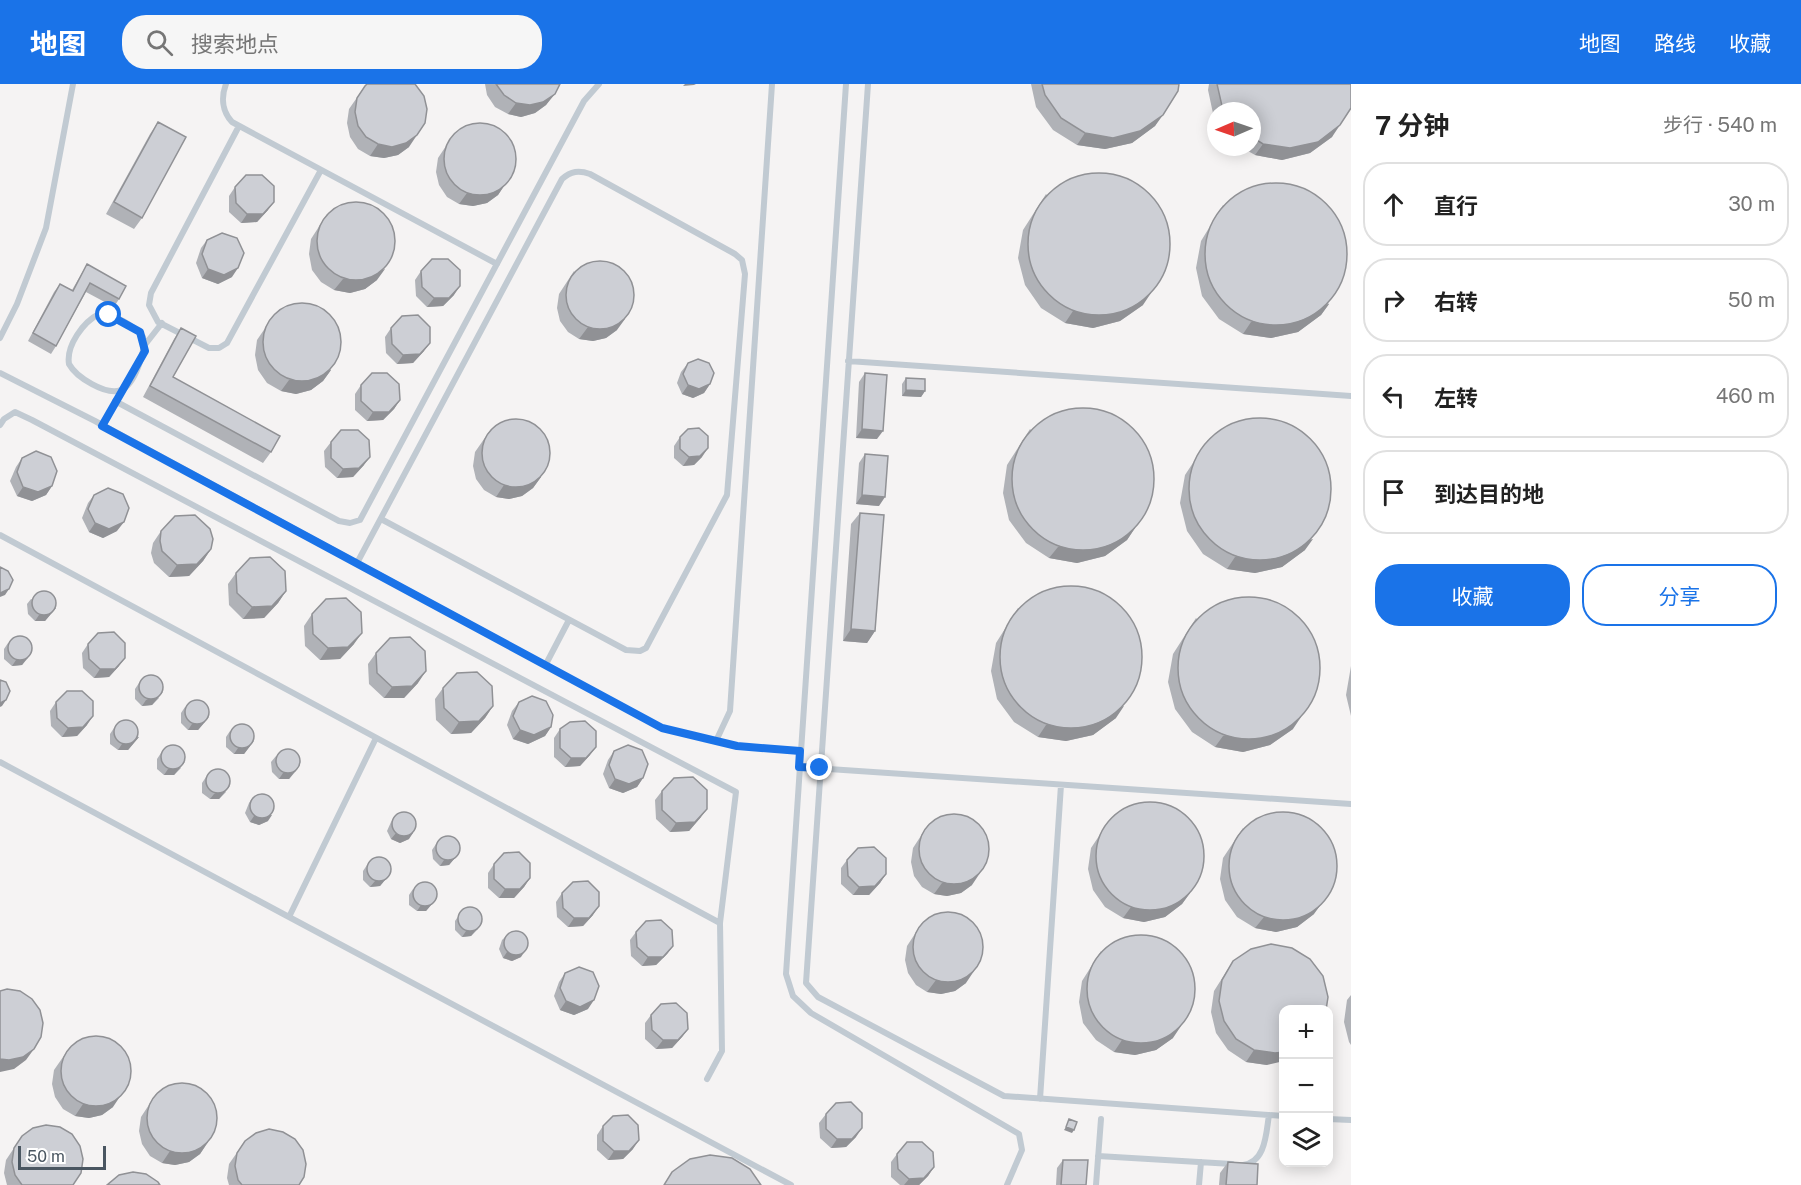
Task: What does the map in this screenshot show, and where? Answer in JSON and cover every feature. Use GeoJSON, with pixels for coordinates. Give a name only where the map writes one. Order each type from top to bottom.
{"type":"FeatureCollection","features":[{"type":"Feature","properties":{"kind":"lane"},"geometry":{"type":"LineString","coordinates":[[0,338],[17,304],[46,228],[73,84]]}},
{"type":"Feature","properties":{"kind":"lane"},"geometry":{"type":"LineString","coordinates":[[226,84],[222,93],[224,109],[227,117],[239,126],[497,264]]}},
{"type":"Feature","properties":{"kind":"lane"},"geometry":{"type":"LineString","coordinates":[[115,401],[339,521],[356,522],[364,515],[584,102],[599,84]]}},
{"type":"Feature","properties":{"kind":"lane"},"geometry":{"type":"LineString","coordinates":[[716,741],[730,711],[772,84]]}},
{"type":"Feature","properties":{"kind":"lane"},"geometry":{"type":"LineString","coordinates":[[846,84],[786,974],[793,996],[811,1013],[1018,1134],[1023,1150],[1007,1185]]}},
{"type":"Feature","properties":{"kind":"lane"},"geometry":{"type":"LineString","coordinates":[[868,84],[806,977],[808,988],[818,997],[995,1093],[1040,1099],[1279,1115]]}},
{"type":"Feature","properties":{"kind":"lane"},"geometry":{"type":"LineString","coordinates":[[239,126],[151,293],[151,312],[162,323],[209,348],[219,348],[227,344],[321,170]]}},
{"type":"Feature","properties":{"kind":"lane"},"geometry":{"type":"LineString","coordinates":[[357,563],[562,180],[575,171],[590,174],[742,260],[745,274],[729,486],[723,506],[646,648],[640,651],[626,650],[381,519]]}},
{"type":"Feature","properties":{"kind":"lane"},"geometry":{"type":"LineString","coordinates":[[102,426],[142,358],[144,346],[140,332],[104,314],[84,324],[70,352],[69,364],[77,374],[105,389],[122,390]]}},
{"type":"Feature","properties":{"kind":"lane"},"geometry":{"type":"LineString","coordinates":[[144,346],[162,323]]}},
{"type":"Feature","properties":{"kind":"lane"},"geometry":{"type":"LineString","coordinates":[[848,361],[1351,396]]}},
{"type":"Feature","properties":{"kind":"lane"},"geometry":{"type":"LineString","coordinates":[[0,373],[662,728],[737,746],[800,751]]}},
{"type":"Feature","properties":{"kind":"lane"},"geometry":{"type":"LineString","coordinates":[[0,425],[4,418],[15,412],[32,420],[736,792],[720,923],[722,1051],[707,1079]]}},
{"type":"Feature","properties":{"kind":"lane"},"geometry":{"type":"LineString","coordinates":[[0,535],[720,923]]}},
{"type":"Feature","properties":{"kind":"lane"},"geometry":{"type":"LineString","coordinates":[[546,664],[569,620]]}},
{"type":"Feature","properties":{"kind":"lane"},"geometry":{"type":"LineString","coordinates":[[288,917],[376,738]]}},
{"type":"Feature","properties":{"kind":"lane"},"geometry":{"type":"LineString","coordinates":[[0,762],[791,1185]]}},
{"type":"Feature","properties":{"kind":"lane"},"geometry":{"type":"LineString","coordinates":[[799,767],[1351,804]]}},
{"type":"Feature","properties":{"kind":"lane"},"geometry":{"type":"LineString","coordinates":[[1040,1099],[1061,785]]}},
{"type":"Feature","properties":{"kind":"lane"},"geometry":{"type":"LineString","coordinates":[[1098,1156],[1252,1163],[1262,1150],[1269,1114]]}},
{"type":"Feature","properties":{"kind":"lane"},"geometry":{"type":"LineString","coordinates":[[1096,1185],[1101,1119]]}},
{"type":"Feature","properties":{"kind":"lane"},"geometry":{"type":"LineString","coordinates":[[1333,1119],[1351,1120]]}},
{"type":"Feature","properties":{"kind":"lane"},"geometry":{"type":"LineString","coordinates":[[1199,1185],[1201,1162]]}},
{"type":"Feature","properties":{"kind":"building"},"geometry":{"type":"Polygon","coordinates":[[[367,84],[415,84],[424,96],[427,109],[425,123],[417,135],[406,143],[392,147],[378,144],[366,137],[358,126],[355,112],[357,98],[367,84]]]}},
{"type":"Feature","properties":{"kind":"building"},"geometry":{"type":"Polygon","coordinates":[[[496,84],[560,84],[555,94],[543,102],[530,105],[516,103],[504,95],[496,84]]]}},
{"type":"Feature","properties":{"kind":"building"},"geometry":{"type":"Polygon","coordinates":[[[1042,84],[1179,84],[1178,91],[1163,115],[1140,131],[1113,138],[1085,133],[1061,118],[1045,95],[1042,84]]]}},
{"type":"Feature","properties":{"kind":"building"},"geometry":{"type":"Polygon","coordinates":[[[1217,84],[1351,84],[1351,108],[1340,125],[1318,142],[1290,148],[1261,143],[1261,102],[1221,102],[1217,84]]]}},
{"type":"Feature","properties":{"kind":"building"},"geometry":{"type":"Polygon","coordinates":[[[158,122],[186,137],[142,218],[114,202],[158,122]]]}},
{"type":"Feature","properties":{"kind":"building"},"geometry":{"type":"Polygon","coordinates":[[[480,123],[500,129],[510,139],[516,159],[510,179],[500,189],[480,195],[460,189],[450,179],[444,159],[450,139],[460,129],[480,123]]]}},
{"type":"Feature","properties":{"kind":"building"},"geometry":{"type":"Polygon","coordinates":[[[1099,173],[1126,178],[1149,194],[1165,217],[1170,244],[1165,271],[1149,294],[1126,310],[1099,315],[1072,310],[1049,294],[1033,271],[1028,244],[1033,217],[1049,194],[1072,178],[1099,173]]]}},
{"type":"Feature","properties":{"kind":"building"},"geometry":{"type":"Polygon","coordinates":[[[246,175],[262,175],[274,186],[274,202],[263,214],[247,214],[236,203],[235,187],[246,175]]]}},
{"type":"Feature","properties":{"kind":"building"},"geometry":{"type":"Polygon","coordinates":[[[1276,183],[1303,188],[1326,204],[1342,227],[1347,254],[1342,281],[1326,304],[1303,320],[1276,325],[1249,320],[1226,304],[1210,281],[1205,254],[1210,227],[1226,204],[1249,188],[1276,183]]]}},
{"type":"Feature","properties":{"kind":"building"},"geometry":{"type":"Polygon","coordinates":[[[356,202],[371,205],[384,213],[392,226],[395,241],[392,256],[384,269],[371,277],[356,280],[341,277],[328,269],[320,256],[317,241],[320,226],[328,213],[341,205],[356,202]]]}},
{"type":"Feature","properties":{"kind":"building"},"geometry":{"type":"Polygon","coordinates":[[[222,233],[237,238],[244,253],[238,268],[224,275],[208,269],[202,254],[207,240],[222,233]]]}},
{"type":"Feature","properties":{"kind":"building"},"geometry":{"type":"Polygon","coordinates":[[[432,259],[448,259],[460,270],[460,286],[449,298],[434,298],[422,287],[421,271],[432,259]]]}},
{"type":"Feature","properties":{"kind":"building"},"geometry":{"type":"Polygon","coordinates":[[[607,261],[619,267],[628,276],[634,288],[632,308],[624,319],[607,329],[593,329],[576,319],[568,308],[566,288],[576,271],[587,263],[607,261]]]}},
{"type":"Feature","properties":{"kind":"building"},"geometry":{"type":"Polygon","coordinates":[[[87,264],[126,286],[119,299],[90,283],[56,346],[33,333],[60,284],[73,291],[87,264]]]}},
{"type":"Feature","properties":{"kind":"building"},"geometry":{"type":"Polygon","coordinates":[[[302,303],[317,306],[330,314],[338,327],[341,342],[338,357],[330,370],[317,378],[302,381],[287,378],[274,370],[266,357],[263,342],[266,327],[274,314],[287,306],[302,303]]]}},
{"type":"Feature","properties":{"kind":"building"},"geometry":{"type":"Polygon","coordinates":[[[418,315],[430,327],[430,343],[420,354],[403,355],[392,344],[391,328],[402,316],[418,315]]]}},
{"type":"Feature","properties":{"kind":"building"},"geometry":{"type":"Polygon","coordinates":[[[181,328],[196,336],[173,377],[280,436],[271,452],[150,386],[181,328]]]}},
{"type":"Feature","properties":{"kind":"building"},"geometry":{"type":"Polygon","coordinates":[[[698,359],[709,363],[714,373],[710,384],[699,389],[688,385],[683,374],[688,363],[698,359]]]}},
{"type":"Feature","properties":{"kind":"building"},"geometry":{"type":"Polygon","coordinates":[[[372,373],[387,373],[399,384],[400,400],[389,412],[373,412],[361,401],[361,385],[372,373]]]}},
{"type":"Feature","properties":{"kind":"building"},"geometry":{"type":"Polygon","coordinates":[[[865,373],[887,375],[883,431],[862,429],[865,373]]]}},
{"type":"Feature","properties":{"kind":"building"},"geometry":{"type":"Polygon","coordinates":[[[906,378],[925,379],[925,391],[906,390],[906,378]]]}},
{"type":"Feature","properties":{"kind":"building"},"geometry":{"type":"Polygon","coordinates":[[[1083,408],[1110,413],[1133,429],[1149,452],[1154,479],[1149,506],[1133,529],[1110,545],[1083,550],[1056,545],[1033,529],[1017,506],[1012,479],[1017,452],[1033,429],[1056,413],[1083,408]]]}},
{"type":"Feature","properties":{"kind":"building"},"geometry":{"type":"Polygon","coordinates":[[[1260,418],[1287,423],[1310,439],[1326,462],[1331,489],[1326,516],[1310,539],[1287,555],[1260,560],[1233,555],[1210,539],[1194,516],[1189,489],[1194,462],[1210,439],[1233,423],[1260,418]]]}},
{"type":"Feature","properties":{"kind":"building"},"geometry":{"type":"Polygon","coordinates":[[[509,419],[523,419],[535,424],[545,434],[550,453],[545,472],[535,482],[523,487],[509,487],[497,482],[487,472],[482,460],[482,446],[487,434],[497,424],[509,419]]]}},
{"type":"Feature","properties":{"kind":"building"},"geometry":{"type":"Polygon","coordinates":[[[699,428],[708,436],[708,448],[700,456],[689,457],[680,449],[680,437],[688,429],[699,428]]]}},
{"type":"Feature","properties":{"kind":"building"},"geometry":{"type":"Polygon","coordinates":[[[341,430],[358,430],[369,440],[370,457],[359,468],[343,469],[331,458],[331,442],[341,430]]]}},
{"type":"Feature","properties":{"kind":"building"},"geometry":{"type":"Polygon","coordinates":[[[36,451],[51,457],[57,471],[52,486],[38,492],[23,487],[17,472],[22,458],[36,451]]]}},
{"type":"Feature","properties":{"kind":"building"},"geometry":{"type":"Polygon","coordinates":[[[865,454],[888,456],[885,497],[862,495],[865,454]]]}},
{"type":"Feature","properties":{"kind":"building"},"geometry":{"type":"Polygon","coordinates":[[[108,488],[123,494],[129,508],[124,522],[109,529],[95,523],[88,509],[94,495],[108,488]]]}},
{"type":"Feature","properties":{"kind":"building"},"geometry":{"type":"Polygon","coordinates":[[[860,513],[884,515],[875,631],[851,629],[860,513]]]}},
{"type":"Feature","properties":{"kind":"building"},"geometry":{"type":"Polygon","coordinates":[[[195,515],[210,529],[213,539],[211,549],[197,564],[177,565],[162,551],[161,531],[175,516],[195,515]]]}},
{"type":"Feature","properties":{"kind":"building"},"geometry":{"type":"Polygon","coordinates":[[[270,557],[285,571],[286,591],[272,606],[252,607],[237,593],[236,573],[250,558],[270,557]]]}},
{"type":"Feature","properties":{"kind":"building"},"geometry":{"type":"Polygon","coordinates":[[[0,567],[8,571],[13,580],[9,589],[0,593],[0,567]]]}},
{"type":"Feature","properties":{"kind":"building"},"geometry":{"type":"Polygon","coordinates":[[[1071,586],[1098,591],[1121,607],[1137,630],[1142,657],[1137,684],[1121,707],[1098,723],[1071,728],[1044,723],[1021,707],[1005,684],[1000,657],[1005,630],[1021,607],[1044,591],[1071,586]]]}},
{"type":"Feature","properties":{"kind":"building"},"geometry":{"type":"Polygon","coordinates":[[[44,591],[53,594],[56,603],[53,612],[44,615],[35,612],[32,603],[35,594],[44,591]]]}},
{"type":"Feature","properties":{"kind":"building"},"geometry":{"type":"Polygon","coordinates":[[[1249,597],[1276,602],[1299,618],[1315,641],[1320,668],[1315,695],[1299,718],[1276,734],[1249,739],[1222,734],[1199,718],[1183,695],[1178,668],[1183,641],[1199,618],[1222,602],[1249,597]]]}},
{"type":"Feature","properties":{"kind":"building"},"geometry":{"type":"Polygon","coordinates":[[[346,598],[361,612],[362,633],[348,647],[328,648],[313,634],[312,614],[326,599],[346,598]]]}},
{"type":"Feature","properties":{"kind":"building"},"geometry":{"type":"Polygon","coordinates":[[[114,632],[125,643],[125,658],[115,669],[100,669],[89,659],[88,644],[98,633],[114,632]]]}},
{"type":"Feature","properties":{"kind":"building"},"geometry":{"type":"Polygon","coordinates":[[[20,636],[29,639],[32,648],[29,657],[20,660],[11,657],[8,648],[11,639],[20,636]]]}},
{"type":"Feature","properties":{"kind":"building"},"geometry":{"type":"Polygon","coordinates":[[[410,637],[425,651],[426,671],[412,686],[392,687],[377,673],[376,653],[390,638],[410,637]]]}},
{"type":"Feature","properties":{"kind":"building"},"geometry":{"type":"Polygon","coordinates":[[[477,672],[492,686],[493,706],[479,721],[459,722],[444,708],[443,688],[457,673],[477,672]]]}},
{"type":"Feature","properties":{"kind":"building"},"geometry":{"type":"Polygon","coordinates":[[[151,675],[160,678],[163,687],[160,696],[151,699],[142,696],[139,687],[142,678],[151,675]]]}},
{"type":"Feature","properties":{"kind":"building"},"geometry":{"type":"Polygon","coordinates":[[[0,680],[6,682],[10,691],[6,700],[0,703],[0,680]]]}},
{"type":"Feature","properties":{"kind":"building"},"geometry":{"type":"Polygon","coordinates":[[[67,691],[82,691],[93,701],[93,716],[83,727],[68,728],[57,718],[56,702],[67,691]]]}},
{"type":"Feature","properties":{"kind":"building"},"geometry":{"type":"Polygon","coordinates":[[[532,696],[546,701],[553,715],[551,727],[534,735],[520,730],[513,716],[519,702],[532,696]]]}},
{"type":"Feature","properties":{"kind":"building"},"geometry":{"type":"Polygon","coordinates":[[[197,700],[206,703],[209,712],[206,721],[197,724],[188,721],[185,712],[188,703],[197,700]]]}},
{"type":"Feature","properties":{"kind":"building"},"geometry":{"type":"Polygon","coordinates":[[[126,720],[135,723],[138,732],[135,741],[126,744],[117,741],[114,732],[117,723],[126,720]]]}},
{"type":"Feature","properties":{"kind":"building"},"geometry":{"type":"Polygon","coordinates":[[[585,721],[596,731],[596,747],[586,758],[571,758],[560,748],[560,729],[570,722],[585,721]]]}},
{"type":"Feature","properties":{"kind":"building"},"geometry":{"type":"Polygon","coordinates":[[[242,724],[251,727],[254,736],[251,745],[242,748],[233,745],[230,736],[233,727],[242,724]]]}},
{"type":"Feature","properties":{"kind":"building"},"geometry":{"type":"Polygon","coordinates":[[[173,745],[182,748],[185,757],[182,766],[173,769],[164,766],[161,757],[164,748],[173,745]]]}},
{"type":"Feature","properties":{"kind":"building"},"geometry":{"type":"Polygon","coordinates":[[[628,745],[642,750],[648,764],[643,778],[629,784],[615,779],[609,765],[614,751],[628,745]]]}},
{"type":"Feature","properties":{"kind":"building"},"geometry":{"type":"Polygon","coordinates":[[[288,749],[297,752],[300,761],[297,770],[288,773],[279,770],[276,761],[279,752],[288,749]]]}},
{"type":"Feature","properties":{"kind":"building"},"geometry":{"type":"Polygon","coordinates":[[[218,769],[227,772],[230,781],[227,790],[218,793],[209,790],[206,781],[209,772],[218,769]]]}},
{"type":"Feature","properties":{"kind":"building"},"geometry":{"type":"Polygon","coordinates":[[[693,777],[707,790],[707,809],[695,822],[676,823],[662,810],[662,791],[674,778],[693,777]]]}},
{"type":"Feature","properties":{"kind":"building"},"geometry":{"type":"Polygon","coordinates":[[[262,794],[271,797],[274,806],[271,815],[262,818],[253,815],[250,806],[253,797],[262,794]]]}},
{"type":"Feature","properties":{"kind":"building"},"geometry":{"type":"Polygon","coordinates":[[[1150,802],[1171,806],[1188,818],[1200,835],[1204,856],[1200,877],[1188,894],[1171,906],[1150,910],[1129,906],[1112,894],[1100,877],[1096,856],[1100,835],[1112,818],[1129,806],[1150,802]]]}},
{"type":"Feature","properties":{"kind":"building"},"geometry":{"type":"Polygon","coordinates":[[[404,812],[409,813],[415,819],[415,829],[409,835],[404,836],[399,835],[393,829],[392,824],[393,819],[399,813],[404,812]]]}},
{"type":"Feature","properties":{"kind":"building"},"geometry":{"type":"Polygon","coordinates":[[[1283,812],[1304,816],[1321,828],[1333,845],[1337,866],[1333,887],[1321,904],[1304,916],[1283,920],[1262,916],[1245,904],[1233,887],[1229,866],[1233,845],[1245,828],[1262,816],[1283,812]]]}},
{"type":"Feature","properties":{"kind":"building"},"geometry":{"type":"Polygon","coordinates":[[[954,814],[967,817],[979,824],[986,836],[989,849],[986,862],[979,874],[967,881],[954,884],[941,881],[929,874],[922,862],[919,849],[922,836],[929,824],[941,817],[954,814]]]}},
{"type":"Feature","properties":{"kind":"building"},"geometry":{"type":"Polygon","coordinates":[[[448,836],[453,837],[459,843],[459,853],[453,859],[448,860],[443,859],[437,853],[436,848],[437,843],[443,837],[448,836]]]}},
{"type":"Feature","properties":{"kind":"building"},"geometry":{"type":"Polygon","coordinates":[[[874,847],[886,858],[886,874],[875,886],[859,887],[848,876],[847,860],[858,848],[874,847]]]}},
{"type":"Feature","properties":{"kind":"building"},"geometry":{"type":"Polygon","coordinates":[[[519,852],[530,863],[530,878],[520,889],[505,889],[494,879],[494,864],[504,853],[519,852]]]}},
{"type":"Feature","properties":{"kind":"building"},"geometry":{"type":"Polygon","coordinates":[[[379,857],[384,858],[390,864],[390,874],[384,880],[379,881],[374,880],[368,874],[367,869],[368,864],[374,858],[379,857]]]}},
{"type":"Feature","properties":{"kind":"building"},"geometry":{"type":"Polygon","coordinates":[[[588,881],[599,892],[599,906],[589,918],[574,918],[563,908],[562,893],[573,882],[588,881]]]}},
{"type":"Feature","properties":{"kind":"building"},"geometry":{"type":"Polygon","coordinates":[[[425,882],[430,883],[436,889],[436,899],[430,905],[425,906],[420,905],[414,899],[413,894],[414,889],[420,883],[425,882]]]}},
{"type":"Feature","properties":{"kind":"building"},"geometry":{"type":"Polygon","coordinates":[[[470,907],[475,908],[481,914],[481,924],[475,930],[470,931],[465,930],[459,924],[458,919],[459,914],[465,908],[470,907]]]}},
{"type":"Feature","properties":{"kind":"building"},"geometry":{"type":"Polygon","coordinates":[[[948,912],[961,915],[973,922],[980,934],[983,947],[980,960],[973,972],[961,979],[948,982],[935,979],[923,972],[916,960],[913,947],[916,934],[923,922],[935,915],[948,912]]]}},
{"type":"Feature","properties":{"kind":"building"},"geometry":{"type":"Polygon","coordinates":[[[661,920],[672,930],[673,946],[663,957],[648,957],[637,947],[636,932],[646,921],[661,920]]]}},
{"type":"Feature","properties":{"kind":"building"},"geometry":{"type":"Polygon","coordinates":[[[516,931],[521,932],[527,938],[527,948],[521,954],[516,955],[511,954],[505,948],[504,943],[505,938],[511,932],[516,931]]]}},
{"type":"Feature","properties":{"kind":"building"},"geometry":{"type":"Polygon","coordinates":[[[1141,935],[1162,939],[1179,951],[1191,968],[1195,989],[1191,1010],[1179,1027],[1162,1039],[1141,1043],[1120,1039],[1103,1027],[1091,1010],[1087,989],[1091,968],[1103,951],[1120,939],[1141,935]]]}},
{"type":"Feature","properties":{"kind":"building"},"geometry":{"type":"Polygon","coordinates":[[[1271,944],[1292,948],[1310,959],[1323,976],[1328,997],[1327,1005],[1279,1005],[1279,1053],[1254,1050],[1236,1039],[1224,1021],[1219,1001],[1222,980],[1233,961],[1251,949],[1271,944]]]}},
{"type":"Feature","properties":{"kind":"building"},"geometry":{"type":"Polygon","coordinates":[[[579,967],[593,972],[599,986],[594,1000],[580,1007],[566,1001],[560,988],[565,973],[579,967]]]}},
{"type":"Feature","properties":{"kind":"building"},"geometry":{"type":"Polygon","coordinates":[[[7,989],[20,991],[32,999],[40,1010],[43,1023],[41,1037],[34,1049],[23,1057],[9,1060],[0,1059],[0,991],[7,989]]]}},
{"type":"Feature","properties":{"kind":"building"},"geometry":{"type":"Polygon","coordinates":[[[676,1003],[687,1013],[688,1029],[678,1040],[663,1040],[652,1030],[651,1015],[661,1004],[676,1003]]]}},
{"type":"Feature","properties":{"kind":"building"},"geometry":{"type":"Polygon","coordinates":[[[96,1036],[109,1039],[121,1046],[128,1058],[131,1071],[128,1084],[121,1096],[109,1103],[96,1106],[83,1103],[71,1096],[64,1084],[61,1071],[64,1058],[71,1046],[83,1039],[96,1036]]]}},
{"type":"Feature","properties":{"kind":"building"},"geometry":{"type":"Polygon","coordinates":[[[182,1083],[195,1086],[207,1093],[214,1105],[217,1118],[214,1131],[207,1143],[195,1150],[182,1153],[169,1150],[157,1143],[150,1131],[147,1118],[150,1105],[157,1093],[169,1086],[182,1083]]]}},
{"type":"Feature","properties":{"kind":"building"},"geometry":{"type":"Polygon","coordinates":[[[851,1102],[862,1113],[862,1128],[852,1139],[837,1139],[826,1129],[826,1114],[836,1103],[851,1102]]]}},
{"type":"Feature","properties":{"kind":"building"},"geometry":{"type":"Polygon","coordinates":[[[628,1115],[638,1125],[639,1140],[629,1151],[614,1151],[603,1141],[603,1126],[613,1116],[628,1115]]]}},
{"type":"Feature","properties":{"kind":"building"},"geometry":{"type":"Polygon","coordinates":[[[1069,1119],[1077,1122],[1074,1130],[1066,1127],[1069,1119]]]}},
{"type":"Feature","properties":{"kind":"building"},"geometry":{"type":"Polygon","coordinates":[[[46,1125],[60,1127],[72,1134],[80,1146],[83,1159],[81,1173],[73,1185],[22,1185],[15,1175],[12,1162],[14,1148],[22,1136],[33,1128],[46,1125]]]}},
{"type":"Feature","properties":{"kind":"building"},"geometry":{"type":"Polygon","coordinates":[[[269,1129],[283,1132],[295,1139],[303,1150],[306,1164],[304,1177],[299,1185],[242,1185],[238,1180],[235,1166],[237,1153],[245,1141],[256,1133],[269,1129]]]}},
{"type":"Feature","properties":{"kind":"building"},"geometry":{"type":"Polygon","coordinates":[[[907,1142],[922,1142],[933,1152],[934,1167],[924,1178],[909,1179],[898,1169],[897,1154],[907,1142]]]}},
{"type":"Feature","properties":{"kind":"building"},"geometry":{"type":"Polygon","coordinates":[[[710,1155],[732,1158],[750,1169],[761,1185],[664,1185],[672,1172],[690,1159],[710,1155]]]}},
{"type":"Feature","properties":{"kind":"building"},"geometry":{"type":"Polygon","coordinates":[[[1063,1160],[1088,1160],[1086,1185],[1061,1185],[1063,1160]]]}},
{"type":"Feature","properties":{"kind":"building"},"geometry":{"type":"Polygon","coordinates":[[[1228,1162],[1258,1164],[1257,1185],[1226,1185],[1228,1162]]]}},
{"type":"Feature","properties":{"kind":"building"},"geometry":{"type":"Polygon","coordinates":[[[133,1172],[146,1174],[160,1185],[107,1185],[119,1175],[133,1172]]]}},
{"type":"Feature","properties":{"kind":"route"},"geometry":{"type":"LineString","coordinates":[[109,315],[140,332],[145,343],[145,351],[102,426],[662,728],[737,746],[800,751],[799,767],[820,768]]}}]}
